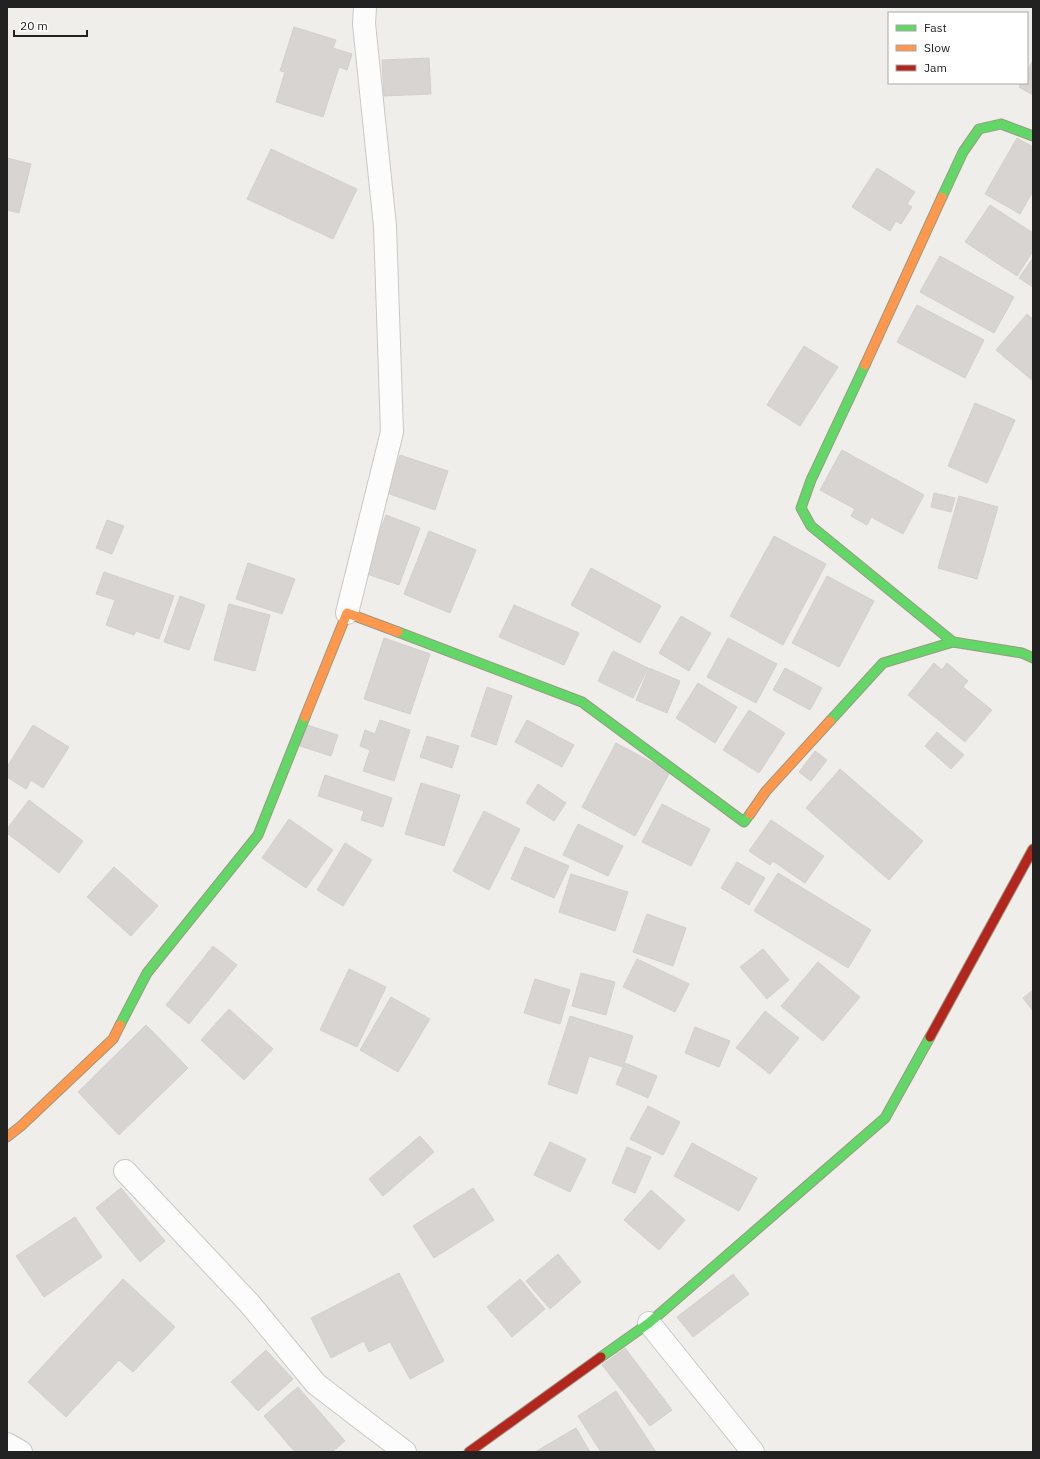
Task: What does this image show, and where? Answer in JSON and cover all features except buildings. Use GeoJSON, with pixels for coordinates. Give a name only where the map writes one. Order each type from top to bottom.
{"type":"FeatureCollection","features":[{"type":"Feature","properties":{"kind":"street"},"geometry":{"type":"LineString","coordinates":[[7,1137],[21,1126],[113,1039],[147,973],[258,835],[347,613],[392,432],[385,226],[364,24],[365,7]]}},
{"type":"Feature","properties":{"kind":"street"},"geometry":{"type":"LineString","coordinates":[[953,642],[811,526],[801,508],[811,480],[963,152],[979,129],[1001,124],[1033,136]]}},
{"type":"Feature","properties":{"kind":"street"},"geometry":{"type":"LineString","coordinates":[[347,613],[582,702],[744,822],[766,791],[884,663],[953,642],[1022,653],[1033,658]]}},
{"type":"Feature","properties":{"kind":"street"},"geometry":{"type":"LineString","coordinates":[[469,1452],[649,1323],[885,1118],[1033,849]]}},
{"type":"Feature","properties":{"kind":"street"},"geometry":{"type":"LineString","coordinates":[[125,1171],[249,1303],[316,1384],[405,1452]]}},
{"type":"Feature","properties":{"kind":"street"},"geometry":{"type":"LineString","coordinates":[[649,1323],[753,1452]]}},
{"type":"Feature","properties":{"kind":"street"},"geometry":{"type":"LineString","coordinates":[[7,1444],[21,1452]]}},
{"type":"Feature","properties":{"kind":"traffic: fast"},"geometry":{"type":"LineString","coordinates":[[942,197],[963,152],[979,129],[1001,124],[1033,136]]}},
{"type":"Feature","properties":{"kind":"traffic: fast"},"geometry":{"type":"LineString","coordinates":[[865,365],[811,480],[801,508],[811,526],[953,642]]}},
{"type":"Feature","properties":{"kind":"traffic: fast"},"geometry":{"type":"LineString","coordinates":[[398,632],[582,702],[744,822],[750,814]]}},
{"type":"Feature","properties":{"kind":"traffic: fast"},"geometry":{"type":"LineString","coordinates":[[830,721],[883,663],[953,642],[1022,653],[1033,658]]}},
{"type":"Feature","properties":{"kind":"traffic: fast"},"geometry":{"type":"LineString","coordinates":[[120,1025],[147,973],[258,835],[305,717]]}},
{"type":"Feature","properties":{"kind":"traffic: fast"},"geometry":{"type":"LineString","coordinates":[[601,1357],[649,1323],[885,1118],[930,1037]]}},
{"type":"Feature","properties":{"kind":"traffic: slow"},"geometry":{"type":"LineString","coordinates":[[865,365],[942,197]]}},
{"type":"Feature","properties":{"kind":"traffic: slow"},"geometry":{"type":"LineString","coordinates":[[305,717],[347,613],[398,632]]}},
{"type":"Feature","properties":{"kind":"traffic: slow"},"geometry":{"type":"LineString","coordinates":[[750,814],[766,791],[830,721]]}},
{"type":"Feature","properties":{"kind":"traffic: slow"},"geometry":{"type":"LineString","coordinates":[[7,1137],[21,1126],[113,1039],[120,1025]]}},
{"type":"Feature","properties":{"kind":"traffic: jam"},"geometry":{"type":"LineString","coordinates":[[930,1037],[1033,849]]}},
{"type":"Feature","properties":{"kind":"traffic: jam"},"geometry":{"type":"LineString","coordinates":[[469,1452],[601,1357]]}}]}
